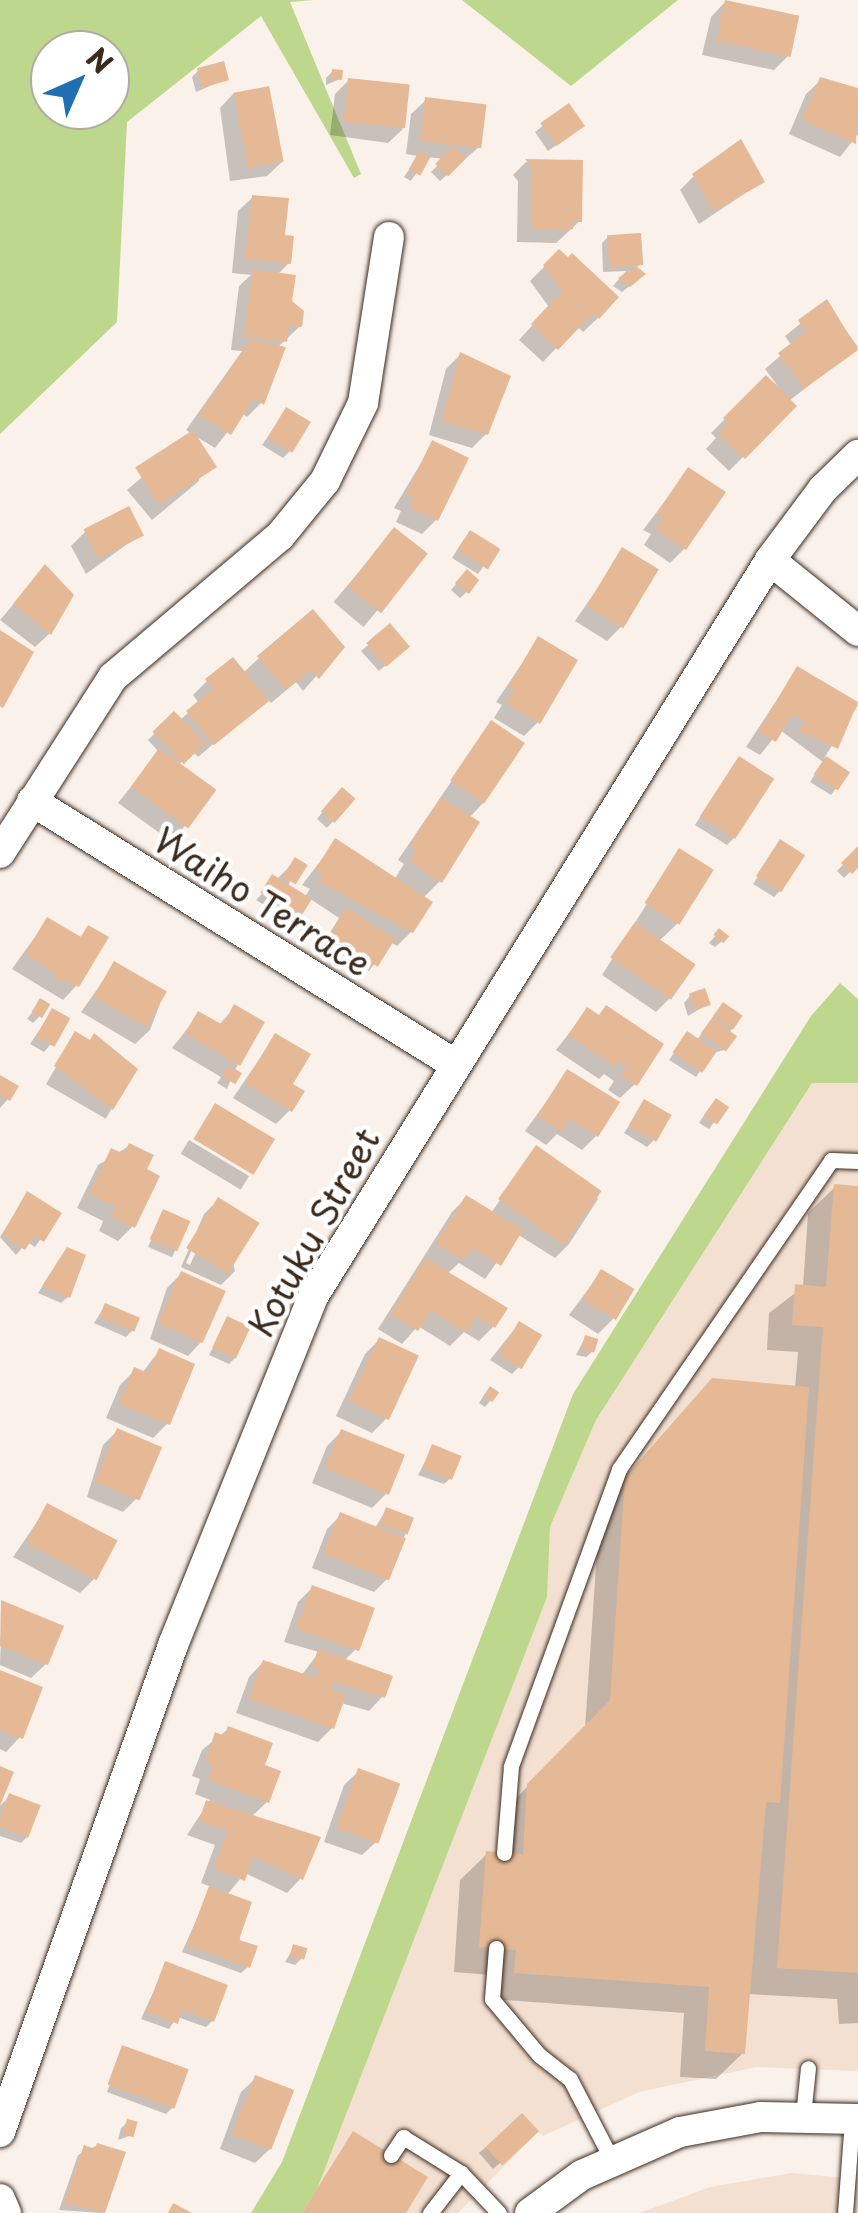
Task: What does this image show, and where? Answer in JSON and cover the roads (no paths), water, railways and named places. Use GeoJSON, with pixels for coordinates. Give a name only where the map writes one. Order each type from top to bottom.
{"type":"FeatureCollection","features":[{"type":"Feature","properties":{"kind":"street"},"geometry":{"type":"LineString","coordinates":[[0,853],[126,662],[280,536],[326,481],[362,402],[389,236]]}},
{"type":"Feature","properties":{"kind":"street","name":"Kotuku Street"},"geometry":{"type":"LineString","coordinates":[[0,2132],[149,1710],[280,1369],[334,1261],[770,560],[823,489],[858,455]]}},
{"type":"Feature","properties":{"kind":"street"},"geometry":{"type":"LineString","coordinates":[[770,560],[858,630]]}},
{"type":"Feature","properties":{"kind":"street","name":"Waiho Terrace"},"geometry":{"type":"LineString","coordinates":[[32,801],[455,1064]]}},
{"type":"Feature","properties":{"kind":"street"},"geometry":{"type":"LineString","coordinates":[[530,2213],[612,2160],[716,2123],[803,2116],[855,2119]]}},
{"type":"Feature","properties":{"kind":"street"},"geometry":{"type":"LineString","coordinates":[[0,2200],[6,2213]]}},
{"type":"Feature","properties":{"kind":"lane"},"geometry":{"type":"LineString","coordinates":[[504,1852],[511,1766],[619,1469],[696,1364],[772,1237],[831,1160],[858,1161]]}},
{"type":"Feature","properties":{"kind":"lane"},"geometry":{"type":"LineString","coordinates":[[496,1948],[492,1999],[538,2055],[570,2079],[612,2160]]}},
{"type":"Feature","properties":{"kind":"lane"},"geometry":{"type":"LineString","coordinates":[[803,2116],[808,2068]]}},
{"type":"Feature","properties":{"kind":"lane"},"geometry":{"type":"LineString","coordinates":[[846,2213],[855,2119]]}},
{"type":"Feature","properties":{"kind":"lane"},"geometry":{"type":"LineString","coordinates":[[391,2154],[403,2137],[461,2173],[499,2213]]}},
{"type":"Feature","properties":{"kind":"lane"},"geometry":{"type":"LineString","coordinates":[[430,2213],[461,2173]]}}]}
